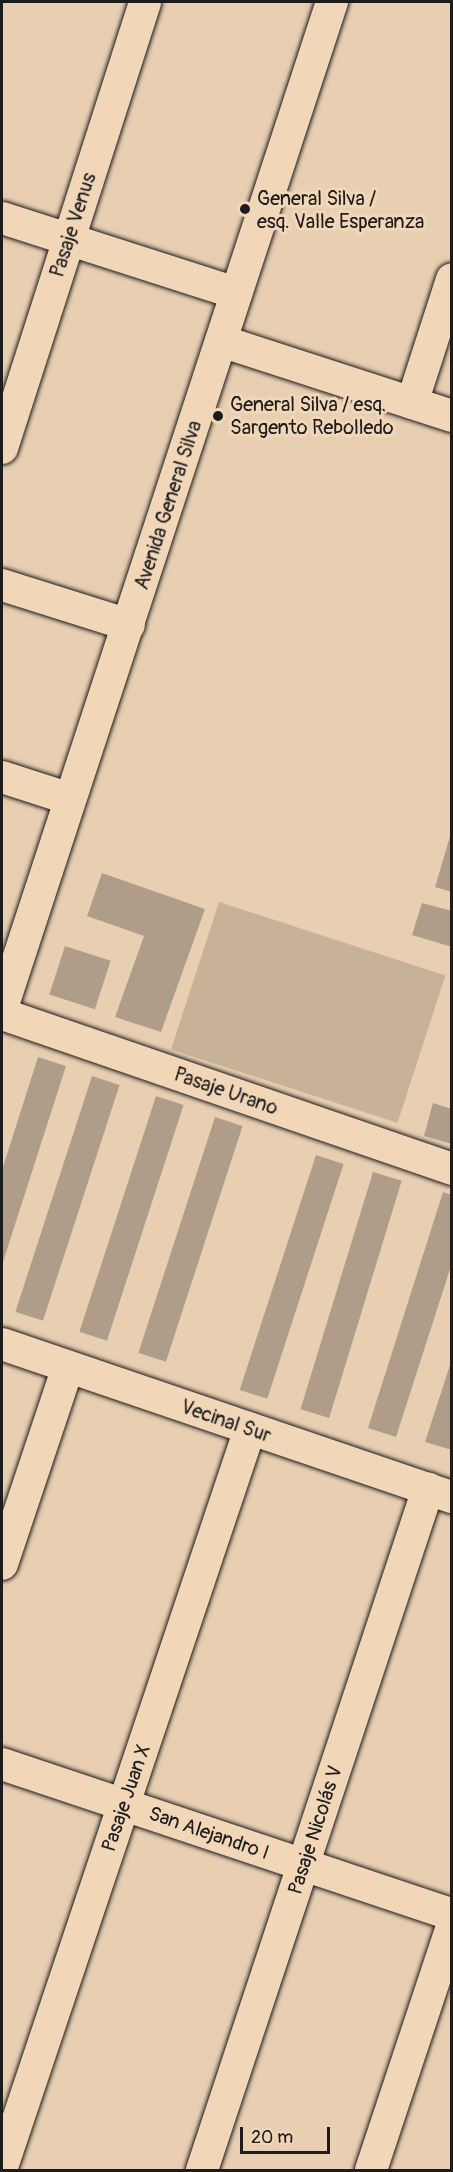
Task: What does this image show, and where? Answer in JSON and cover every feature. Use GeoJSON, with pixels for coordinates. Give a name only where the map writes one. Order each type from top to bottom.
{"type":"FeatureCollection","features":[{"type":"Feature","properties":{"kind":"street","name":"Pasaje Venus"},"geometry":{"type":"LineString","coordinates":[[2,448],[145,2]]}},
{"type":"Feature","properties":{"kind":"street","name":"Avenida General Silva"},"geometry":{"type":"LineString","coordinates":[[2,1008],[8,964],[70,799],[129,625],[332,2]]}},
{"type":"Feature","properties":{"kind":"street"},"geometry":{"type":"LineString","coordinates":[[2,218],[237,293]]}},
{"type":"Feature","properties":{"kind":"street"},"geometry":{"type":"LineString","coordinates":[[412,403],[452,279]]}},
{"type":"Feature","properties":{"kind":"street"},"geometry":{"type":"LineString","coordinates":[[221,341],[452,416]]}},
{"type":"Feature","properties":{"kind":"street"},"geometry":{"type":"LineString","coordinates":[[2,585],[129,625]]}},
{"type":"Feature","properties":{"kind":"street"},"geometry":{"type":"LineString","coordinates":[[2,777],[70,799]]}},
{"type":"Feature","properties":{"kind":"street","name":"Pasaje Urano"},"geometry":{"type":"LineString","coordinates":[[2,1014],[452,1169]]}},
{"type":"Feature","properties":{"kind":"street","name":"Vecinal Sur"},"geometry":{"type":"LineString","coordinates":[[2,1344],[440,1493]]}},
{"type":"Feature","properties":{"kind":"street"},"geometry":{"type":"LineString","coordinates":[[2,1564],[68,1367]]}},
{"type":"Feature","properties":{"kind":"street","name":"Pasaje Juan X"},"geometry":{"type":"LineString","coordinates":[[2,2167],[250,1429]]}},
{"type":"Feature","properties":{"kind":"street","name":"Pasaje Nicolás V"},"geometry":{"type":"LineString","coordinates":[[202,2170],[303,1865],[440,1493]]}},
{"type":"Feature","properties":{"kind":"street","name":"San Alejandro I"},"geometry":{"type":"LineString","coordinates":[[2,1764],[452,1915]]}},
{"type":"Feature","properties":{"kind":"street"},"geometry":{"type":"LineString","coordinates":[[371,2170],[452,1927]]}},
{"type":"Feature","properties":{"kind":"shaded area"},"geometry":{"type":"Polygon","coordinates":[[[219,902],[445,976],[397,1123],[171,1049],[219,902]]]}},
{"type":"Feature","properties":{"kind":"building"},"geometry":{"type":"Polygon","coordinates":[[[452,833],[452,892],[435,887],[452,833]]]}},
{"type":"Feature","properties":{"kind":"building"},"geometry":{"type":"Polygon","coordinates":[[[102,873],[205,909],[161,1032],[115,1017],[144,936],[87,916],[102,873]]]}},
{"type":"Feature","properties":{"kind":"building"},"geometry":{"type":"Polygon","coordinates":[[[422,903],[452,911],[452,947],[412,935],[422,903]]]}},
{"type":"Feature","properties":{"kind":"building"},"geometry":{"type":"Polygon","coordinates":[[[65,946],[111,961],[95,1009],[49,995],[65,946]]]}},
{"type":"Feature","properties":{"kind":"building"},"geometry":{"type":"Polygon","coordinates":[[[38,1057],[66,1066],[2,1265],[2,1170],[38,1057]]]}},
{"type":"Feature","properties":{"kind":"building"},"geometry":{"type":"Polygon","coordinates":[[[92,1076],[120,1085],[43,1321],[15,1312],[92,1076]]]}},
{"type":"Feature","properties":{"kind":"building"},"geometry":{"type":"Polygon","coordinates":[[[156,1096],[184,1105],[107,1341],[79,1332],[156,1096]]]}},
{"type":"Feature","properties":{"kind":"building"},"geometry":{"type":"Polygon","coordinates":[[[433,1103],[452,1109],[452,1144],[424,1136],[433,1103]]]}},
{"type":"Feature","properties":{"kind":"building"},"geometry":{"type":"Polygon","coordinates":[[[215,1117],[243,1126],[166,1362],[138,1353],[215,1117]]]}},
{"type":"Feature","properties":{"kind":"building"},"geometry":{"type":"Polygon","coordinates":[[[316,1155],[344,1164],[267,1399],[240,1390],[316,1155]]]}},
{"type":"Feature","properties":{"kind":"building"},"geometry":{"type":"Polygon","coordinates":[[[373,1172],[402,1181],[329,1418],[300,1409],[373,1172]]]}},
{"type":"Feature","properties":{"kind":"building"},"geometry":{"type":"Polygon","coordinates":[[[443,1192],[452,1195],[452,1263],[396,1437],[368,1428],[443,1192]]]}},
{"type":"Feature","properties":{"kind":"building"},"geometry":{"type":"Polygon","coordinates":[[[452,1362],[452,1450],[425,1442],[452,1362]]]}},
{"type":"Feature","properties":{"kind":"place","name":"General Silva / esq. Valle Esperanza"},"geometry":{"type":"Point","coordinates":[245,209]}},
{"type":"Feature","properties":{"kind":"place","name":"General Silva / esq. Sargento Rebolledo"},"geometry":{"type":"Point","coordinates":[218,416]}}]}
